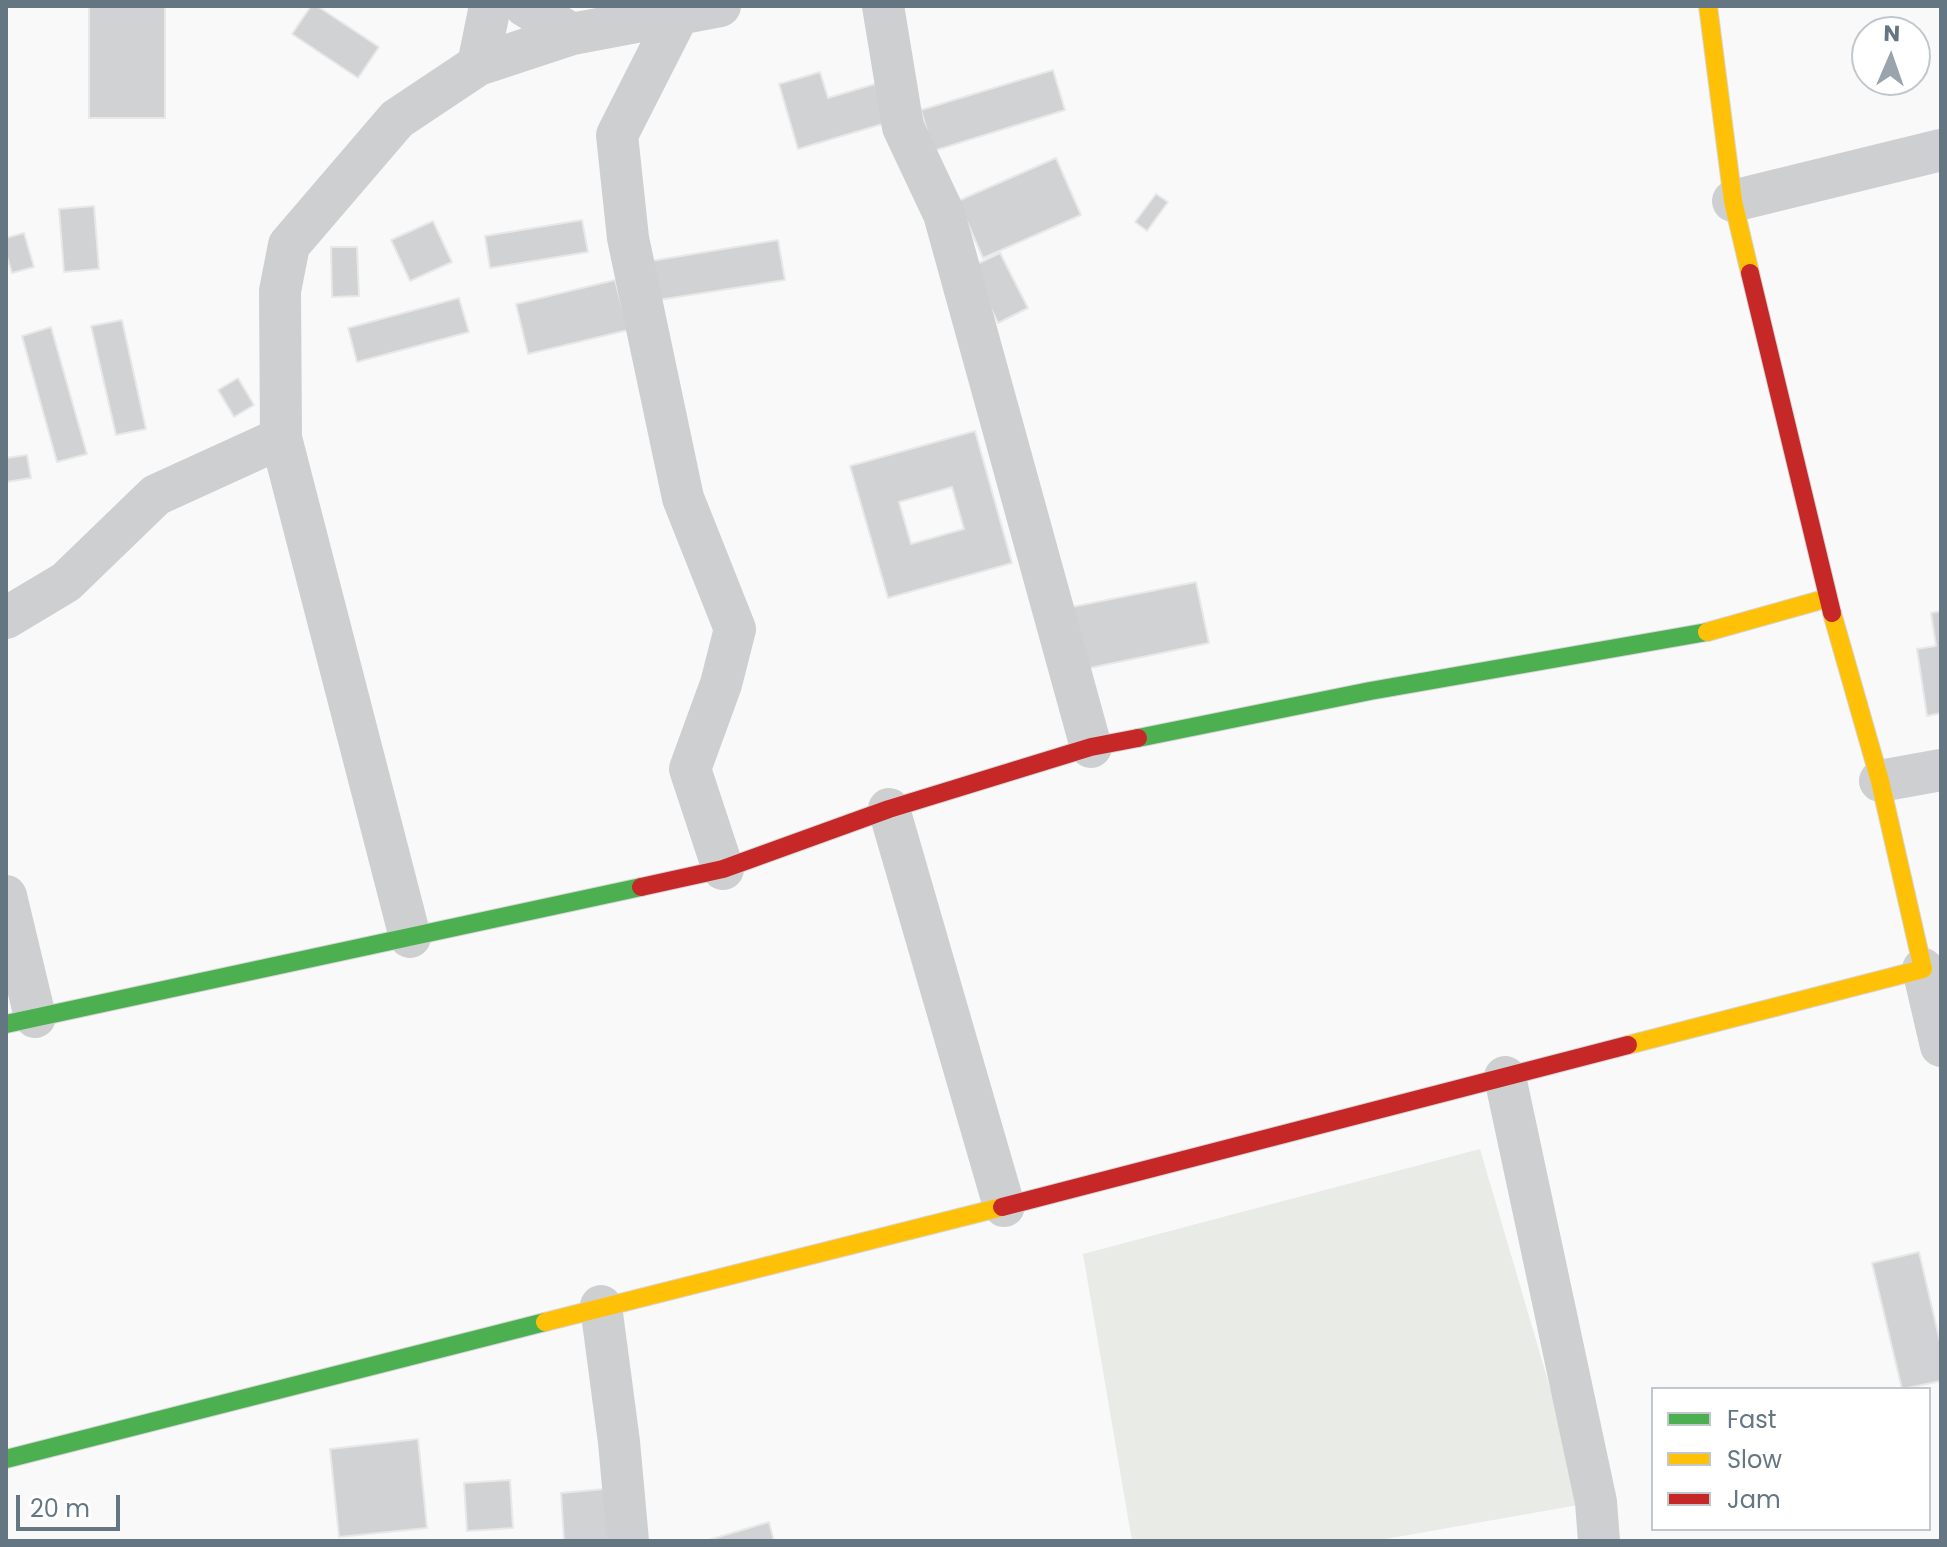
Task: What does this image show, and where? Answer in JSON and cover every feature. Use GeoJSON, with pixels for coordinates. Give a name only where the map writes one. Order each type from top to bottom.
{"type":"FeatureCollection","features":[{"type":"Feature","properties":{"kind":"street"},"geometry":{"type":"LineString","coordinates":[[478,65],[490,6]]}},
{"type":"Feature","properties":{"kind":"street"},"geometry":{"type":"LineString","coordinates":[[525,6],[572,34]]}},
{"type":"Feature","properties":{"kind":"street"},"geometry":{"type":"LineString","coordinates":[[410,937],[281,438],[280,291],[289,245],[397,119],[478,65],[572,34],[720,6]]}},
{"type":"Feature","properties":{"kind":"street"},"geometry":{"type":"LineString","coordinates":[[883,6],[903,127],[944,214],[1091,747]]}},
{"type":"Feature","properties":{"kind":"street"},"geometry":{"type":"LineString","coordinates":[[1708,6],[1733,201],[1828,598],[1932,975],[1941,1046]]}},
{"type":"Feature","properties":{"kind":"street"},"geometry":{"type":"LineString","coordinates":[[679,13],[617,135],[628,238],[683,498],[735,629],[721,684],[690,769],[723,869]]}},
{"type":"Feature","properties":{"kind":"street"},"geometry":{"type":"LineString","coordinates":[[1733,201],[1941,150]]}},
{"type":"Feature","properties":{"kind":"street"},"geometry":{"type":"LineString","coordinates":[[6,618],[66,582],[156,495],[281,438]]}},
{"type":"Feature","properties":{"kind":"street"},"geometry":{"type":"LineString","coordinates":[[6,896],[20,1020],[723,869],[889,809],[1091,747],[1370,691],[1700,634],[1828,598]]}},
{"type":"Feature","properties":{"kind":"street"},"geometry":{"type":"LineString","coordinates":[[1880,781],[1941,770]]}},
{"type":"Feature","properties":{"kind":"street"},"geometry":{"type":"LineString","coordinates":[[889,809],[1004,1206]]}},
{"type":"Feature","properties":{"kind":"street"},"geometry":{"type":"LineString","coordinates":[[6,1459],[1505,1077],[1932,975]]}},
{"type":"Feature","properties":{"kind":"street"},"geometry":{"type":"LineString","coordinates":[[1505,1077],[1596,1502],[1597,1541]]}},
{"type":"Feature","properties":{"kind":"street"},"geometry":{"type":"LineString","coordinates":[[601,1306],[628,1541]]}},
{"type":"Feature","properties":{"kind":"shaded area"},"geometry":{"type":"Polygon","coordinates":[[[1480,1149],[1584,1504],[1374,1541],[1132,1541],[1083,1254],[1480,1149]]]}},
{"type":"Feature","properties":{"kind":"building"},"geometry":{"type":"Polygon","coordinates":[[[89,6],[165,6],[165,118],[89,118],[89,6]]]}},
{"type":"Feature","properties":{"kind":"building"},"geometry":{"type":"Polygon","coordinates":[[[311,6],[317,6],[379,47],[358,78],[292,34],[311,6]]]}},
{"type":"Feature","properties":{"kind":"building"},"geometry":{"type":"Polygon","coordinates":[[[1053,70],[1065,110],[933,151],[921,110],[1053,70]]]}},
{"type":"Feature","properties":{"kind":"building"},"geometry":{"type":"Polygon","coordinates":[[[820,72],[828,98],[875,84],[886,123],[798,149],[779,84],[820,72]]]}},
{"type":"Feature","properties":{"kind":"building"},"geometry":{"type":"Polygon","coordinates":[[[1056,158],[1081,215],[983,258],[958,201],[1056,158]]]}},
{"type":"Feature","properties":{"kind":"building"},"geometry":{"type":"Polygon","coordinates":[[[1156,194],[1168,202],[1147,231],[1135,222],[1156,194]]]}},
{"type":"Feature","properties":{"kind":"building"},"geometry":{"type":"Polygon","coordinates":[[[94,206],[99,269],[64,272],[59,209],[94,206]]]}},
{"type":"Feature","properties":{"kind":"building"},"geometry":{"type":"Polygon","coordinates":[[[582,220],[588,252],[490,268],[485,236],[582,220]]]}},
{"type":"Feature","properties":{"kind":"building"},"geometry":{"type":"Polygon","coordinates":[[[433,221],[452,262],[410,281],[391,240],[433,221]]]}},
{"type":"Feature","properties":{"kind":"building"},"geometry":{"type":"Polygon","coordinates":[[[24,233],[34,267],[12,273],[6,253],[6,238],[24,233]]]}},
{"type":"Feature","properties":{"kind":"building"},"geometry":{"type":"Polygon","coordinates":[[[778,240],[785,280],[652,301],[645,262],[778,240]]]}},
{"type":"Feature","properties":{"kind":"building"},"geometry":{"type":"Polygon","coordinates":[[[331,247],[357,247],[359,296],[332,297],[331,247]]]}},
{"type":"Feature","properties":{"kind":"building"},"geometry":{"type":"Polygon","coordinates":[[[1000,253],[1028,308],[998,323],[971,267],[1000,253]]]}},
{"type":"Feature","properties":{"kind":"building"},"geometry":{"type":"Polygon","coordinates":[[[615,280],[628,330],[528,354],[516,304],[615,280]]]}},
{"type":"Feature","properties":{"kind":"building"},"geometry":{"type":"Polygon","coordinates":[[[459,298],[469,332],[357,362],[348,328],[459,298]]]}},
{"type":"Feature","properties":{"kind":"building"},"geometry":{"type":"Polygon","coordinates":[[[122,320],[146,429],[116,435],[91,326],[122,320]]]}},
{"type":"Feature","properties":{"kind":"building"},"geometry":{"type":"Polygon","coordinates":[[[51,327],[87,454],[57,462],[22,336],[51,327]]]}},
{"type":"Feature","properties":{"kind":"building"},"geometry":{"type":"Polygon","coordinates":[[[238,378],[254,405],[234,417],[218,390],[238,378]]]}},
{"type":"Feature","properties":{"kind":"building"},"geometry":{"type":"Polygon","coordinates":[[[975,431],[1012,563],[888,598],[850,466],[975,431]],[[952,487],[899,502],[911,544],[964,529],[952,487]]]}},
{"type":"Feature","properties":{"kind":"building"},"geometry":{"type":"Polygon","coordinates":[[[27,455],[31,478],[6,482],[6,458],[27,455]]]}},
{"type":"Feature","properties":{"kind":"building"},"geometry":{"type":"Polygon","coordinates":[[[1196,582],[1209,643],[1080,670],[1067,608],[1196,582]]]}},
{"type":"Feature","properties":{"kind":"building"},"geometry":{"type":"Polygon","coordinates":[[[1941,611],[1941,713],[1927,716],[1917,649],[1936,646],[1931,613],[1941,611]]]}},
{"type":"Feature","properties":{"kind":"building"},"geometry":{"type":"Polygon","coordinates":[[[1919,1252],[1941,1346],[1941,1381],[1902,1387],[1872,1263],[1919,1252]]]}},
{"type":"Feature","properties":{"kind":"building"},"geometry":{"type":"Polygon","coordinates":[[[418,1439],[427,1528],[339,1537],[330,1449],[418,1439]]]}},
{"type":"Feature","properties":{"kind":"building"},"geometry":{"type":"Polygon","coordinates":[[[510,1480],[513,1528],[467,1531],[464,1483],[510,1480]]]}},
{"type":"Feature","properties":{"kind":"building"},"geometry":{"type":"Polygon","coordinates":[[[604,1489],[608,1541],[564,1541],[561,1493],[604,1489]]]}},
{"type":"Feature","properties":{"kind":"building"},"geometry":{"type":"Polygon","coordinates":[[[769,1522],[774,1541],[705,1541],[769,1522]]]}},
{"type":"Feature","properties":{"kind":"traffic: fast"},"geometry":{"type":"LineString","coordinates":[[1138,738],[1370,691],[1707,632]]}},
{"type":"Feature","properties":{"kind":"traffic: fast"},"geometry":{"type":"LineString","coordinates":[[6,1024],[641,887]]}},
{"type":"Feature","properties":{"kind":"traffic: fast"},"geometry":{"type":"LineString","coordinates":[[6,1459],[545,1322]]}},
{"type":"Feature","properties":{"kind":"traffic: slow"},"geometry":{"type":"LineString","coordinates":[[1708,6],[1733,201],[1750,273]]}},
{"type":"Feature","properties":{"kind":"traffic: slow"},"geometry":{"type":"LineString","coordinates":[[1707,632],[1828,598]]}},
{"type":"Feature","properties":{"kind":"traffic: slow"},"geometry":{"type":"LineString","coordinates":[[1628,1045],[1923,969],[1880,781],[1832,613]]}},
{"type":"Feature","properties":{"kind":"traffic: slow"},"geometry":{"type":"LineString","coordinates":[[545,1322],[1002,1207]]}},
{"type":"Feature","properties":{"kind":"traffic: jam"},"geometry":{"type":"LineString","coordinates":[[1750,273],[1832,613]]}},
{"type":"Feature","properties":{"kind":"traffic: jam"},"geometry":{"type":"LineString","coordinates":[[641,887],[723,869],[889,809],[1091,747],[1138,738]]}},
{"type":"Feature","properties":{"kind":"traffic: jam"},"geometry":{"type":"LineString","coordinates":[[1002,1207],[1628,1045]]}}]}
